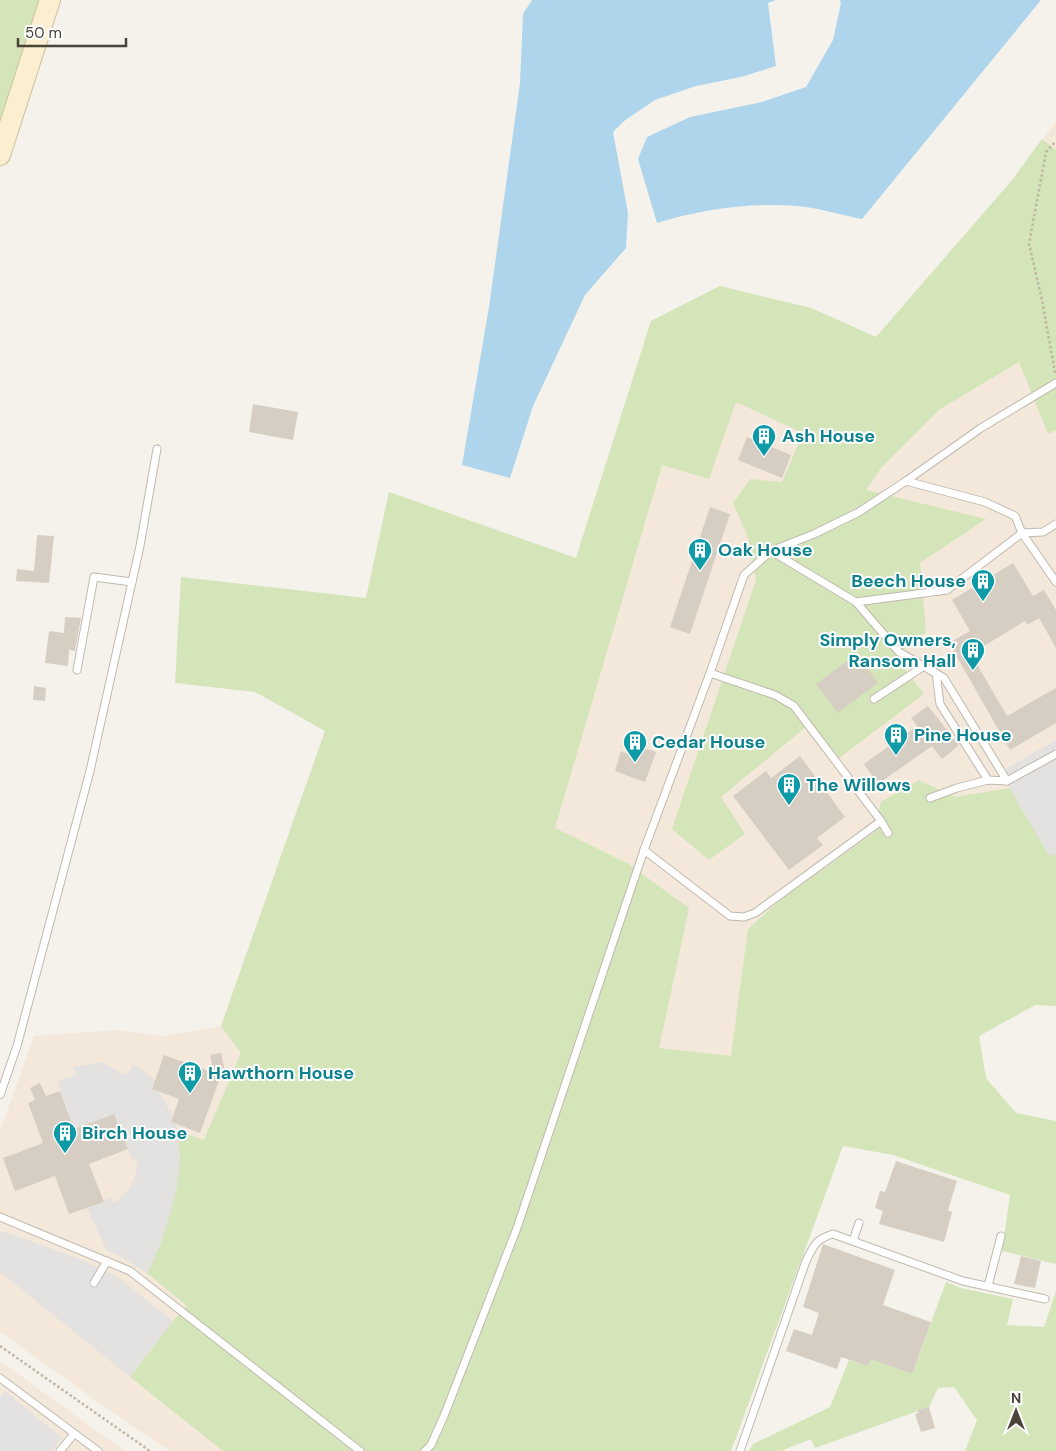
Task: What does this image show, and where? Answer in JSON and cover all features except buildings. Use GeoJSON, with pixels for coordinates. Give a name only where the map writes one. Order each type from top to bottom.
{"type":"FeatureCollection","features":[{"type":"Feature","properties":{"kind":"street"},"geometry":{"type":"LineString","coordinates":[[0,155],[50,0]]}},
{"type":"Feature","properties":{"kind":"lane"},"geometry":{"type":"LineString","coordinates":[[429,1449],[444,1416],[517,1228],[644,850],[710,673],[744,575],[771,551],[814,534],[858,512],[982,428],[1056,383]]}},
{"type":"Feature","properties":{"kind":"lane"},"geometry":{"type":"LineString","coordinates":[[0,1095],[17,1046],[90,771],[140,546],[157,449]]}},
{"type":"Feature","properties":{"kind":"lane"},"geometry":{"type":"LineString","coordinates":[[906,481],[985,502],[1016,516],[1022,533],[1056,582]]}},
{"type":"Feature","properties":{"kind":"lane"},"geometry":{"type":"LineString","coordinates":[[856,602],[947,590],[1022,533],[1043,532],[1056,524]]}},
{"type":"Feature","properties":{"kind":"lane"},"geometry":{"type":"LineString","coordinates":[[771,551],[856,602],[900,652],[944,678],[1006,781]]}},
{"type":"Feature","properties":{"kind":"lane"},"geometry":{"type":"LineString","coordinates":[[77,670],[94,577],[132,582]]}},
{"type":"Feature","properties":{"kind":"lane"},"geometry":{"type":"LineString","coordinates":[[874,699],[924,666]]}},
{"type":"Feature","properties":{"kind":"lane"},"geometry":{"type":"LineString","coordinates":[[710,673],[775,694],[794,706],[888,832]]}},
{"type":"Feature","properties":{"kind":"lane"},"geometry":{"type":"LineString","coordinates":[[936,673],[940,704],[988,780]]}},
{"type":"Feature","properties":{"kind":"lane"},"geometry":{"type":"LineString","coordinates":[[930,798],[957,788],[988,780],[1006,781],[1056,754]]}},
{"type":"Feature","properties":{"kind":"lane"},"geometry":{"type":"LineString","coordinates":[[644,850],[730,916],[744,917],[755,913],[881,821]]}},
{"type":"Feature","properties":{"kind":"lane"},"geometry":{"type":"LineString","coordinates":[[0,1217],[130,1271],[360,1451]]}},
{"type":"Feature","properties":{"kind":"lane"},"geometry":{"type":"LineString","coordinates":[[853,1241],[859,1223]]}},
{"type":"Feature","properties":{"kind":"lane"},"geometry":{"type":"LineString","coordinates":[[740,1451],[811,1251],[816,1242],[822,1238],[833,1234],[963,1281],[1045,1299]]}},
{"type":"Feature","properties":{"kind":"lane"},"geometry":{"type":"LineString","coordinates":[[988,1286],[1001,1236]]}},
{"type":"Feature","properties":{"kind":"lane"},"geometry":{"type":"LineString","coordinates":[[94,1283],[108,1262]]}},
{"type":"Feature","properties":{"kind":"lane"},"geometry":{"type":"LineString","coordinates":[[0,1378],[98,1451]]}},
{"type":"Feature","properties":{"kind":"lane"},"geometry":{"type":"LineString","coordinates":[[60,1451],[74,1434]]}},
{"type":"Feature","properties":{"kind":"path"},"geometry":{"type":"LineString","coordinates":[[1056,141],[1046,152],[1029,244],[1042,300],[1056,376]]}},
{"type":"Feature","properties":{"kind":"path"},"geometry":{"type":"LineString","coordinates":[[0,1346],[150,1451]]}},
{"type":"Feature","properties":{"kind":"shaded area"},"geometry":{"type":"Polygon","coordinates":[[[1056,121],[1056,1006],[1035,1005],[979,1036],[843,1146],[731,1451],[170,1451],[130,1425],[0,1332],[0,1131],[34,1036],[116,1030],[163,1036],[221,1026],[325,731],[366,598],[389,492],[576,558],[651,321],[720,286],[811,308],[876,337],[1013,179],[1056,121]]]}},
{"type":"Feature","properties":{"kind":"shaded area"},"geometry":{"type":"Polygon","coordinates":[[[1056,740],[1056,853],[1050,857],[1000,772],[1056,740]]]}},
{"type":"Feature","properties":{"kind":"shaded area"},"geometry":{"type":"Polygon","coordinates":[[[101,1062],[126,1075],[134,1064],[155,1080],[152,1089],[158,1091],[173,1116],[171,1122],[176,1124],[180,1157],[177,1189],[161,1243],[147,1273],[116,1254],[107,1251],[87,1208],[111,1198],[114,1203],[128,1191],[136,1174],[137,1158],[132,1160],[114,1114],[74,1129],[57,1081],[76,1075],[73,1067],[101,1062]]]}},
{"type":"Feature","properties":{"kind":"shaded area"},"geometry":{"type":"Polygon","coordinates":[[[0,1231],[77,1258],[116,1276],[173,1321],[130,1377],[0,1272],[0,1231]]]}},
{"type":"Feature","properties":{"kind":"shaded area"},"geometry":{"type":"Polygon","coordinates":[[[0,1361],[125,1451],[0,1451],[0,1361]]]}},
{"type":"Feature","properties":{"kind":"shaded area"},"geometry":{"type":"Polygon","coordinates":[[[5,1391],[62,1438],[51,1451],[0,1451],[0,1398],[5,1391]]]}},
{"type":"Feature","properties":{"kind":"green space"},"geometry":{"type":"Polygon","coordinates":[[[0,0],[40,0],[0,127],[0,0]]]}},
{"type":"Feature","properties":{"kind":"green space"},"geometry":{"type":"Polygon","coordinates":[[[1042,139],[1056,150],[1056,430],[1048,434],[1019,362],[940,409],[881,468],[866,490],[986,519],[920,563],[926,632],[895,657],[924,694],[834,762],[807,726],[721,797],[745,834],[709,860],[672,829],[756,580],[748,537],[733,503],[750,479],[782,482],[803,433],[736,402],[709,479],[662,465],[555,828],[627,863],[689,908],[659,1048],[731,1056],[748,929],[779,901],[875,832],[881,802],[919,780],[955,797],[1010,788],[1050,856],[1056,853],[1056,1006],[1035,1005],[979,1036],[986,1078],[1016,1113],[1056,1121],[1056,1264],[1002,1251],[1010,1195],[893,1155],[843,1146],[731,1451],[223,1451],[130,1377],[173,1321],[187,1306],[147,1273],[161,1242],[168,1220],[180,1157],[177,1131],[204,1140],[241,1053],[221,1026],[325,731],[255,692],[175,683],[181,577],[366,598],[389,492],[576,558],[651,321],[720,286],[811,308],[876,337],[1013,179],[1042,139]]]}},
{"type":"Feature","properties":{"kind":"green space"},"geometry":{"type":"Polygon","coordinates":[[[946,1282],[961,1288],[1013,1299],[1007,1325],[1044,1327],[1056,1291],[1056,1451],[965,1451],[977,1420],[954,1387],[938,1388],[929,1407],[815,1448],[811,1439],[781,1451],[749,1451],[753,1444],[830,1407],[849,1360],[868,1366],[879,1336],[893,1341],[885,1364],[912,1374],[946,1282]]]}},
{"type":"Feature","properties":{"kind":"water"},"geometry":{"type":"Polygon","coordinates":[[[532,0],[776,0],[768,3],[776,66],[741,77],[696,86],[655,100],[624,121],[613,132],[628,213],[626,248],[585,295],[533,406],[510,478],[462,465],[489,307],[520,83],[523,14],[532,0]]]}},
{"type":"Feature","properties":{"kind":"water"},"geometry":{"type":"Polygon","coordinates":[[[840,0],[1041,0],[862,219],[806,207],[763,205],[709,210],[657,223],[638,159],[647,137],[690,117],[762,102],[806,87],[833,40],[841,3],[840,0]]]}},
{"type":"Feature","properties":{"kind":"place","name":"Ash House"},"geometry":{"type":"Point","coordinates":[764,457]}},
{"type":"Feature","properties":{"kind":"place","name":"Oak House"},"geometry":{"type":"Point","coordinates":[700,571]}},
{"type":"Feature","properties":{"kind":"place","name":"Beech House"},"geometry":{"type":"Point","coordinates":[983,602]}},
{"type":"Feature","properties":{"kind":"place","name":"Simply Owners, Ransom Hall"},"geometry":{"type":"Point","coordinates":[973,671]}},
{"type":"Feature","properties":{"kind":"place","name":"Pine House"},"geometry":{"type":"Point","coordinates":[896,756]}},
{"type":"Feature","properties":{"kind":"place","name":"Cedar House"},"geometry":{"type":"Point","coordinates":[635,763]}},
{"type":"Feature","properties":{"kind":"place","name":"The Willows"},"geometry":{"type":"Point","coordinates":[789,806]}},
{"type":"Feature","properties":{"kind":"place","name":"Hawthorn House"},"geometry":{"type":"Point","coordinates":[190,1094]}},
{"type":"Feature","properties":{"kind":"place","name":"Birch House"},"geometry":{"type":"Point","coordinates":[65,1154]}}]}
